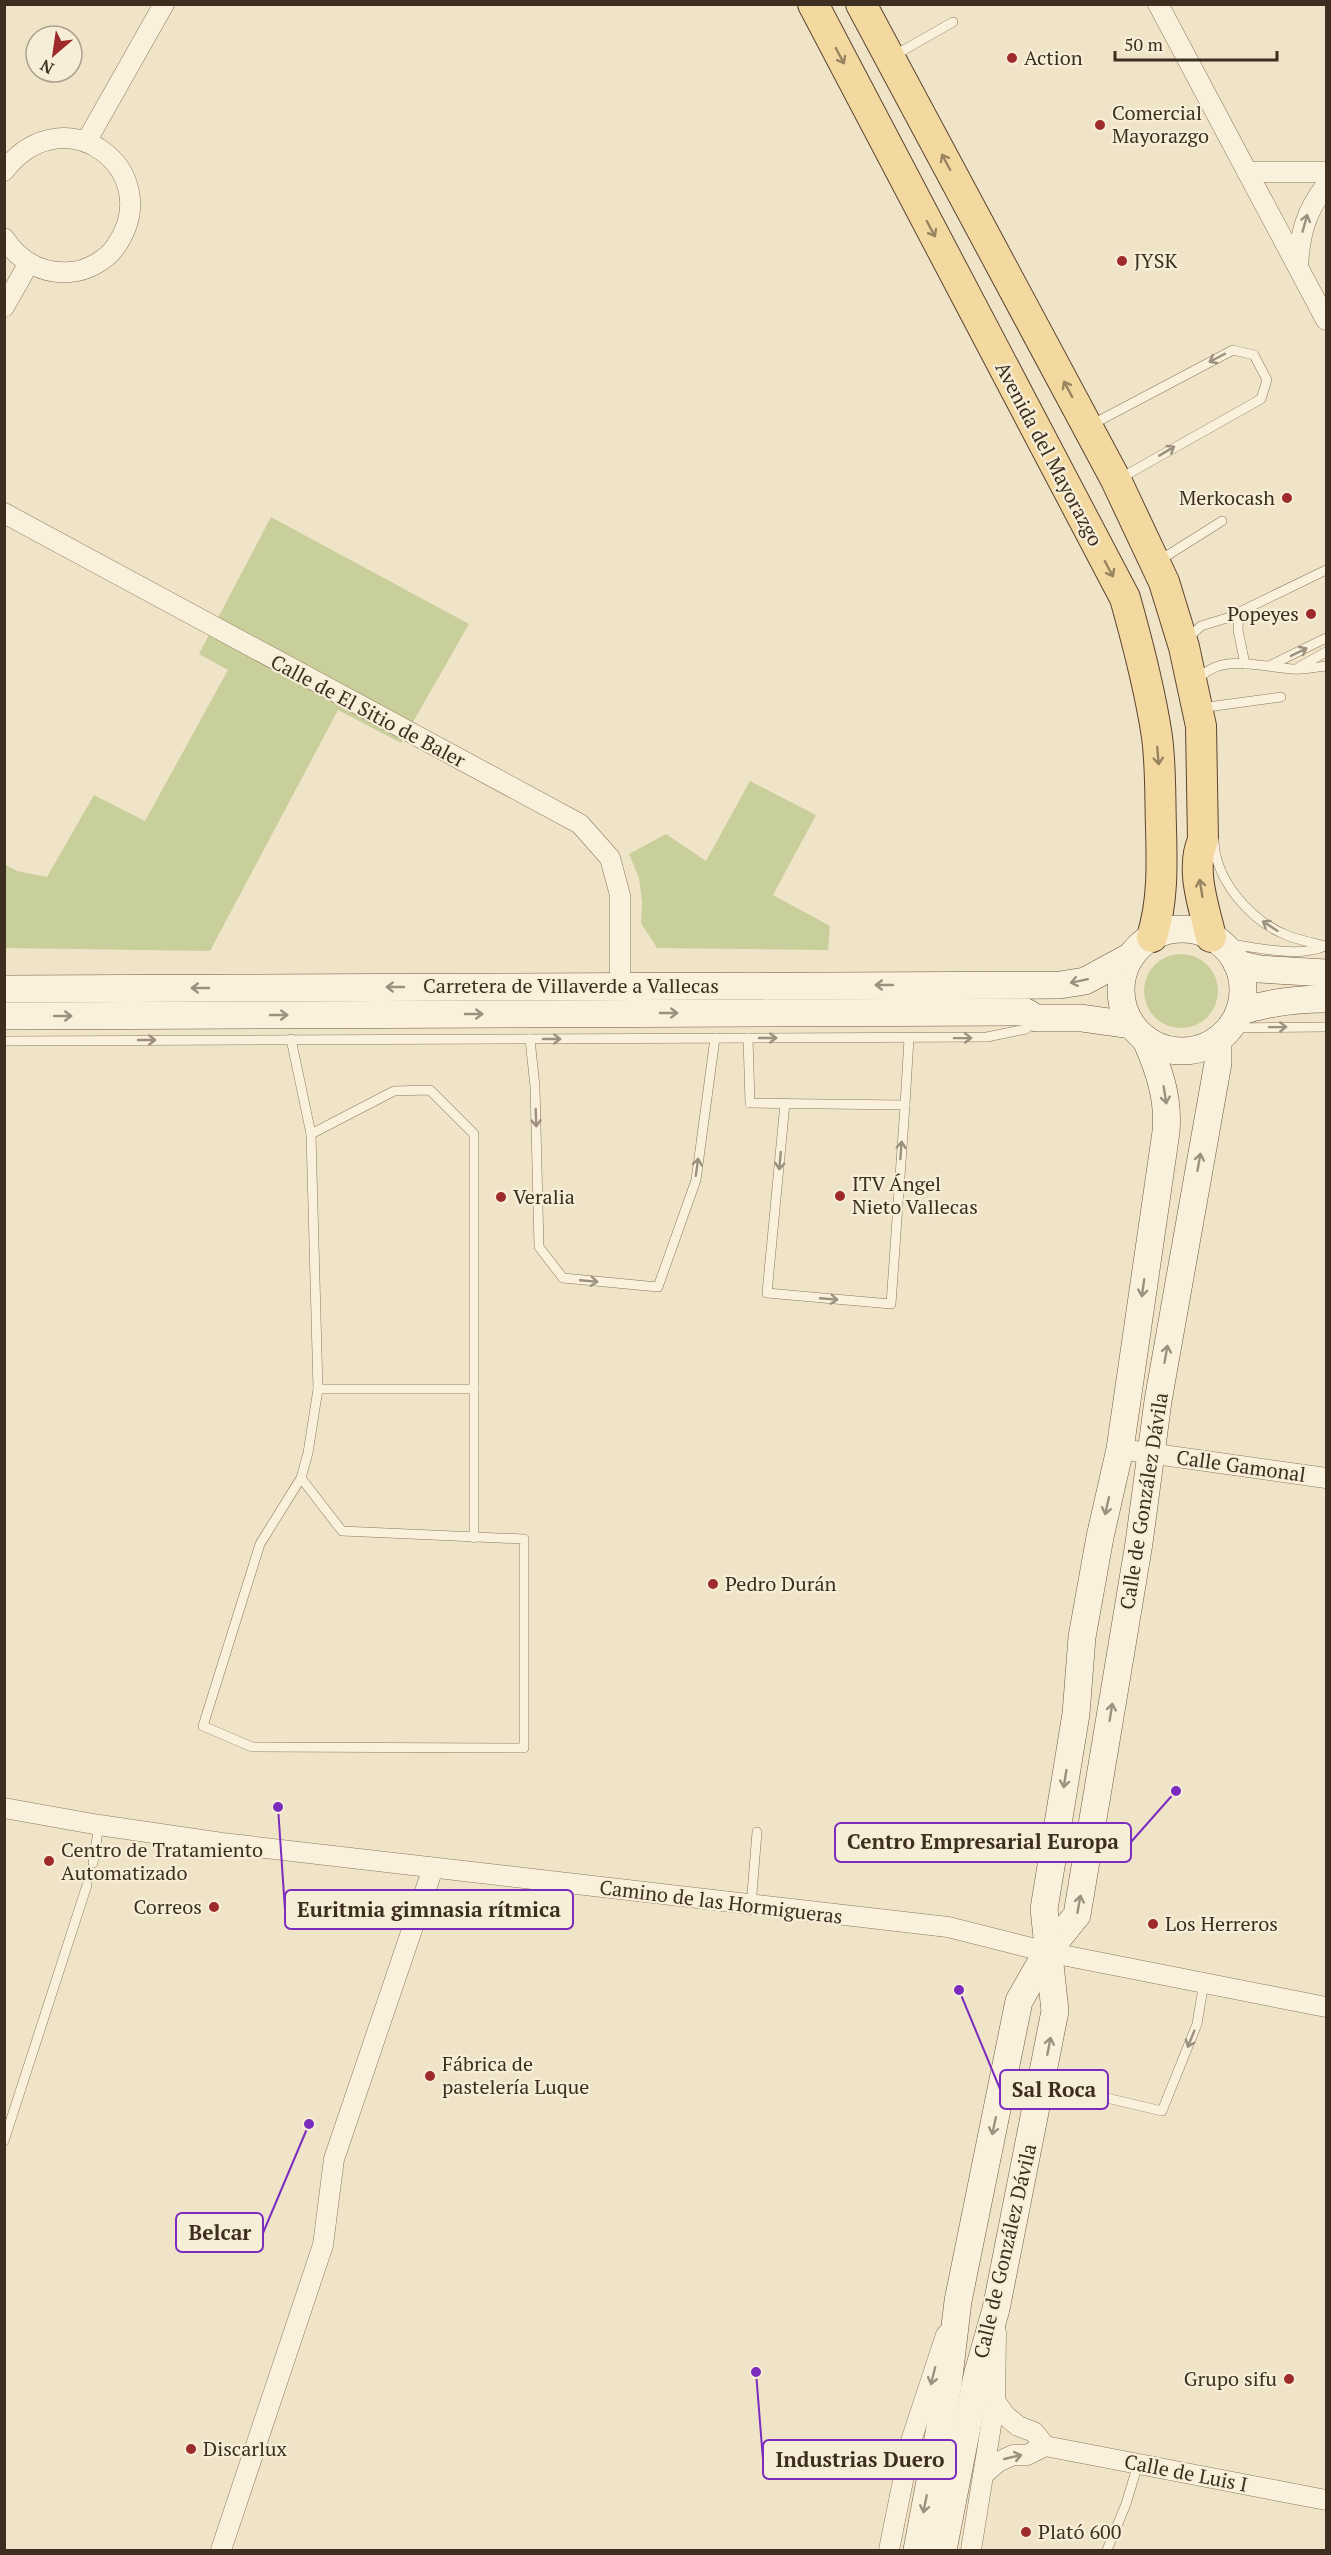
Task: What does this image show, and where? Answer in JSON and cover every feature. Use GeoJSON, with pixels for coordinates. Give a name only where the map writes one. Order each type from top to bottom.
{"type":"FeatureCollection","features":[{"type":"Feature","properties":{"kind":"main road","name":"Avenida del Mayorazgo"},"geometry":{"type":"LineString","coordinates":[[813,4],[1125,598],[1142,657],[1153,713],[1159,766],[1161,890],[1159,915],[1141,946]]}},
{"type":"Feature","properties":{"kind":"main road"},"geometry":{"type":"LineString","coordinates":[[861,4],[1088,426],[1164,582],[1184,647],[1201,726],[1203,840],[1198,851],[1199,883],[1215,939]]}},
{"type":"Feature","properties":{"kind":"street"},"geometry":{"type":"LineString","coordinates":[[87,142],[164,4]]}},
{"type":"Feature","properties":{"kind":"street"},"geometry":{"type":"LineString","coordinates":[[1158,4],[1326,320]]}},
{"type":"Feature","properties":{"kind":"street"},"geometry":{"type":"LineString","coordinates":[[4,171],[15,157],[30,146],[48,139],[68,138],[87,142],[106,153],[121,170],[129,190],[131,213],[124,234],[112,253],[93,266],[72,272],[49,271],[29,263],[12,250],[4,238]]}},
{"type":"Feature","properties":{"kind":"street"},"geometry":{"type":"LineString","coordinates":[[1247,172],[1326,172]]}},
{"type":"Feature","properties":{"kind":"street"},"geometry":{"type":"LineString","coordinates":[[1298,267],[1299,244],[1308,212],[1326,185]]}},
{"type":"Feature","properties":{"kind":"street"},"geometry":{"type":"LineString","coordinates":[[4,307],[29,263]]}},
{"type":"Feature","properties":{"kind":"street","name":"Calle de El Sitio de Baler"},"geometry":{"type":"LineString","coordinates":[[4,513],[580,824],[610,858],[620,895],[620,985]]}},
{"type":"Feature","properties":{"kind":"street"},"geometry":{"type":"LineString","coordinates":[[1229,1027],[1243,996],[1242,979],[1237,964],[1215,939],[1192,930],[1171,930],[1141,946],[1123,972],[1120,990],[1123,1008],[1139,1032],[1163,1049],[1182,1052],[1201,1048],[1265,1003],[1326,999]]}},
{"type":"Feature","properties":{"kind":"street","name":"Carretera de Villaverde a Vallecas"},"geometry":{"type":"LineString","coordinates":[[4,989],[1060,985],[1085,981],[1141,946]]}},
{"type":"Feature","properties":{"kind":"street"},"geometry":{"type":"LineString","coordinates":[[1237,964],[1260,969],[1326,973]]}},
{"type":"Feature","properties":{"kind":"street","name":"Carretera de Villaverde a Vallecas"},"geometry":{"type":"LineString","coordinates":[[4,1016],[1026,1012],[1036,1018],[1081,1018],[1139,1032]]}},
{"type":"Feature","properties":{"kind":"street","name":"Calle de González Dávila"},"geometry":{"type":"LineString","coordinates":[[917,2550],[948,2385],[958,2301],[1019,2001],[1047,1952],[1077,1915],[1152,1454],[1158,1401],[1218,1064],[1229,1027]]}},
{"type":"Feature","properties":{"kind":"street","name":"Calle de González Dávila"},"geometry":{"type":"LineString","coordinates":[[943,2550],[977,2376],[996,2309],[1055,2011],[1044,1909],[1076,1714],[1082,1637],[1100,1536],[1120,1449],[1167,1121],[1165,1094],[1158,1067],[1139,1032]]}},
{"type":"Feature","properties":{"kind":"street","name":"Calle Gamonal"},"geometry":{"type":"LineString","coordinates":[[1120,1449],[1326,1479]]}},
{"type":"Feature","properties":{"kind":"street","name":"Camino de las Hormigueras"},"geometry":{"type":"LineString","coordinates":[[4,1808],[222,1843],[948,1927],[1047,1952],[1326,2007]]}},
{"type":"Feature","properties":{"kind":"street"},"geometry":{"type":"LineString","coordinates":[[221,2550],[323,2245],[334,2159],[433,1868]]}},
{"type":"Feature","properties":{"kind":"street","name":"Calle de González Dávila"},"geometry":{"type":"LineString","coordinates":[[889,2550],[911,2441],[958,2301]]}},
{"type":"Feature","properties":{"kind":"street"},"geometry":{"type":"LineString","coordinates":[[971,2550],[995,2401],[996,2309]]}},
{"type":"Feature","properties":{"kind":"street","name":"Calle de Luis I"},"geometry":{"type":"LineString","coordinates":[[995,2401],[1005,2415],[1018,2426],[1034,2432],[1045,2446]]}},
{"type":"Feature","properties":{"kind":"street","name":"Calle de Luis I"},"geometry":{"type":"LineString","coordinates":[[984,2474],[998,2462],[1013,2455],[1027,2455],[1045,2446],[1326,2500]]}},
{"type":"Feature","properties":{"kind":"lane"},"geometry":{"type":"LineString","coordinates":[[890,58],[953,22]]}},
{"type":"Feature","properties":{"kind":"lane"},"geometry":{"type":"LineString","coordinates":[[1088,426],[1233,350],[1254,355],[1263,372],[1267,380],[1261,399],[1136,471],[1116,480]]}},
{"type":"Feature","properties":{"kind":"lane"},"geometry":{"type":"LineString","coordinates":[[1155,563],[1222,521]]}},
{"type":"Feature","properties":{"kind":"lane"},"geometry":{"type":"LineString","coordinates":[[1184,647],[1194,630],[1239,612],[1326,570]]}},
{"type":"Feature","properties":{"kind":"lane"},"geometry":{"type":"LineString","coordinates":[[1239,612],[1238,630],[1245,664]]}},
{"type":"Feature","properties":{"kind":"lane"},"geometry":{"type":"LineString","coordinates":[[1271,665],[1326,638]]}},
{"type":"Feature","properties":{"kind":"lane"},"geometry":{"type":"LineString","coordinates":[[1294,669],[1326,652]]}},
{"type":"Feature","properties":{"kind":"lane"},"geometry":{"type":"LineString","coordinates":[[1281,698],[1195,698],[1204,672],[1212,668],[1245,664],[1294,669],[1326,666]]}},
{"type":"Feature","properties":{"kind":"lane"},"geometry":{"type":"LineString","coordinates":[[1215,840],[1216,859],[1220,870],[1240,900],[1255,916],[1288,936],[1325,946]]}},
{"type":"Feature","properties":{"kind":"lane"},"geometry":{"type":"LineString","coordinates":[[1215,939],[1275,950],[1314,951],[1325,946]]}},
{"type":"Feature","properties":{"kind":"lane"},"geometry":{"type":"LineString","coordinates":[[4,1041],[1000,1036],[1026,1029],[1036,1018]]}},
{"type":"Feature","properties":{"kind":"lane"},"geometry":{"type":"LineString","coordinates":[[1229,1027],[1326,1027]]}},
{"type":"Feature","properties":{"kind":"lane"},"geometry":{"type":"LineString","coordinates":[[530,1039],[535,1087],[539,1247],[563,1278],[658,1287],[696,1180],[715,1038]]}},
{"type":"Feature","properties":{"kind":"lane"},"geometry":{"type":"LineString","coordinates":[[748,1038],[750,1103],[905,1105]]}},
{"type":"Feature","properties":{"kind":"lane"},"geometry":{"type":"LineString","coordinates":[[785,1103],[767,1293],[891,1304],[909,1038]]}},
{"type":"Feature","properties":{"kind":"lane"},"geometry":{"type":"LineString","coordinates":[[291,1039],[311,1134],[318,1389],[308,1453],[301,1478],[261,1544],[203,1726],[252,1747],[524,1748],[524,1539],[342,1531],[301,1478]]}},
{"type":"Feature","properties":{"kind":"lane"},"geometry":{"type":"LineString","coordinates":[[311,1134],[394,1091],[430,1090],[474,1134],[474,1538]]}},
{"type":"Feature","properties":{"kind":"lane"},"geometry":{"type":"LineString","coordinates":[[318,1389],[474,1389]]}},
{"type":"Feature","properties":{"kind":"lane"},"geometry":{"type":"LineString","coordinates":[[93,1863],[99,1825]]}},
{"type":"Feature","properties":{"kind":"lane"},"geometry":{"type":"LineString","coordinates":[[751,1906],[757,1832]]}},
{"type":"Feature","properties":{"kind":"lane"},"geometry":{"type":"LineString","coordinates":[[4,2141],[87,1885]]}},
{"type":"Feature","properties":{"kind":"lane"},"geometry":{"type":"LineString","coordinates":[[1042,2083],[1162,2111],[1197,2024],[1204,1982]]}},
{"type":"Feature","properties":{"kind":"lane"},"geometry":{"type":"LineString","coordinates":[[1107,2550],[1126,2504],[1138,2464]]}},
{"type":"Feature","properties":{"kind":"green space"},"geometry":{"type":"Polygon","coordinates":[[[271,517],[469,624],[401,743],[338,710],[210,951],[5,948],[4,864],[17,871],[47,877],[94,795],[145,821],[228,670],[199,654],[271,517]]]}},
{"type":"Feature","properties":{"kind":"green space"},"geometry":{"type":"Polygon","coordinates":[[[750,781],[816,815],[773,895],[830,926],[828,950],[657,948],[641,923],[642,902],[639,878],[629,854],[666,834],[706,861],[750,781]]]}},
{"type":"Feature","properties":{"kind":"green space"},"geometry":{"type":"Polygon","coordinates":[[[1174,954],[1188,954],[1202,960],[1212,970],[1218,984],[1216,1005],[1202,1022],[1188,1028],[1174,1028],[1160,1022],[1150,1012],[1144,998],[1144,984],[1150,970],[1160,960],[1174,954]]]}},
{"type":"Feature","properties":{"kind":"place","name":"Action"},"geometry":{"type":"Point","coordinates":[1012,58]}},
{"type":"Feature","properties":{"kind":"place","name":"Comercial Mayorazgo"},"geometry":{"type":"Point","coordinates":[1100,125]}},
{"type":"Feature","properties":{"kind":"place","name":"JYSK"},"geometry":{"type":"Point","coordinates":[1122,261]}},
{"type":"Feature","properties":{"kind":"place","name":"Merkocash"},"geometry":{"type":"Point","coordinates":[1287,498]}},
{"type":"Feature","properties":{"kind":"place","name":"Popeyes"},"geometry":{"type":"Point","coordinates":[1311,614]}},
{"type":"Feature","properties":{"kind":"place","name":"ITV Ángel Nieto Vallecas"},"geometry":{"type":"Point","coordinates":[840,1196]}},
{"type":"Feature","properties":{"kind":"place","name":"Veralia"},"geometry":{"type":"Point","coordinates":[501,1197]}},
{"type":"Feature","properties":{"kind":"place","name":"Pedro Durán"},"geometry":{"type":"Point","coordinates":[713,1584]}},
{"type":"Feature","properties":{"kind":"place","name":"Centro Empresarial Europa"},"geometry":{"type":"Point","coordinates":[1176,1791]}},
{"type":"Feature","properties":{"kind":"place","name":"Euritmia gimnasia rítmica"},"geometry":{"type":"Point","coordinates":[278,1807]}},
{"type":"Feature","properties":{"kind":"place","name":"Centro de Tratamiento Automatizado"},"geometry":{"type":"Point","coordinates":[49,1861]}},
{"type":"Feature","properties":{"kind":"place","name":"Correos"},"geometry":{"type":"Point","coordinates":[214,1907]}},
{"type":"Feature","properties":{"kind":"place","name":"Los Herreros"},"geometry":{"type":"Point","coordinates":[1153,1924]}},
{"type":"Feature","properties":{"kind":"place","name":"Sal Roca"},"geometry":{"type":"Point","coordinates":[959,1990]}},
{"type":"Feature","properties":{"kind":"place","name":"Fábrica de pastelería Luque"},"geometry":{"type":"Point","coordinates":[430,2076]}},
{"type":"Feature","properties":{"kind":"place","name":"Belcar"},"geometry":{"type":"Point","coordinates":[309,2124]}},
{"type":"Feature","properties":{"kind":"place","name":"Industrias Duero"},"geometry":{"type":"Point","coordinates":[756,2372]}},
{"type":"Feature","properties":{"kind":"place","name":"Grupo sifu"},"geometry":{"type":"Point","coordinates":[1289,2379]}},
{"type":"Feature","properties":{"kind":"place","name":"Discarlux"},"geometry":{"type":"Point","coordinates":[191,2449]}},
{"type":"Feature","properties":{"kind":"place","name":"Plató 600"},"geometry":{"type":"Point","coordinates":[1026,2532]}}]}
